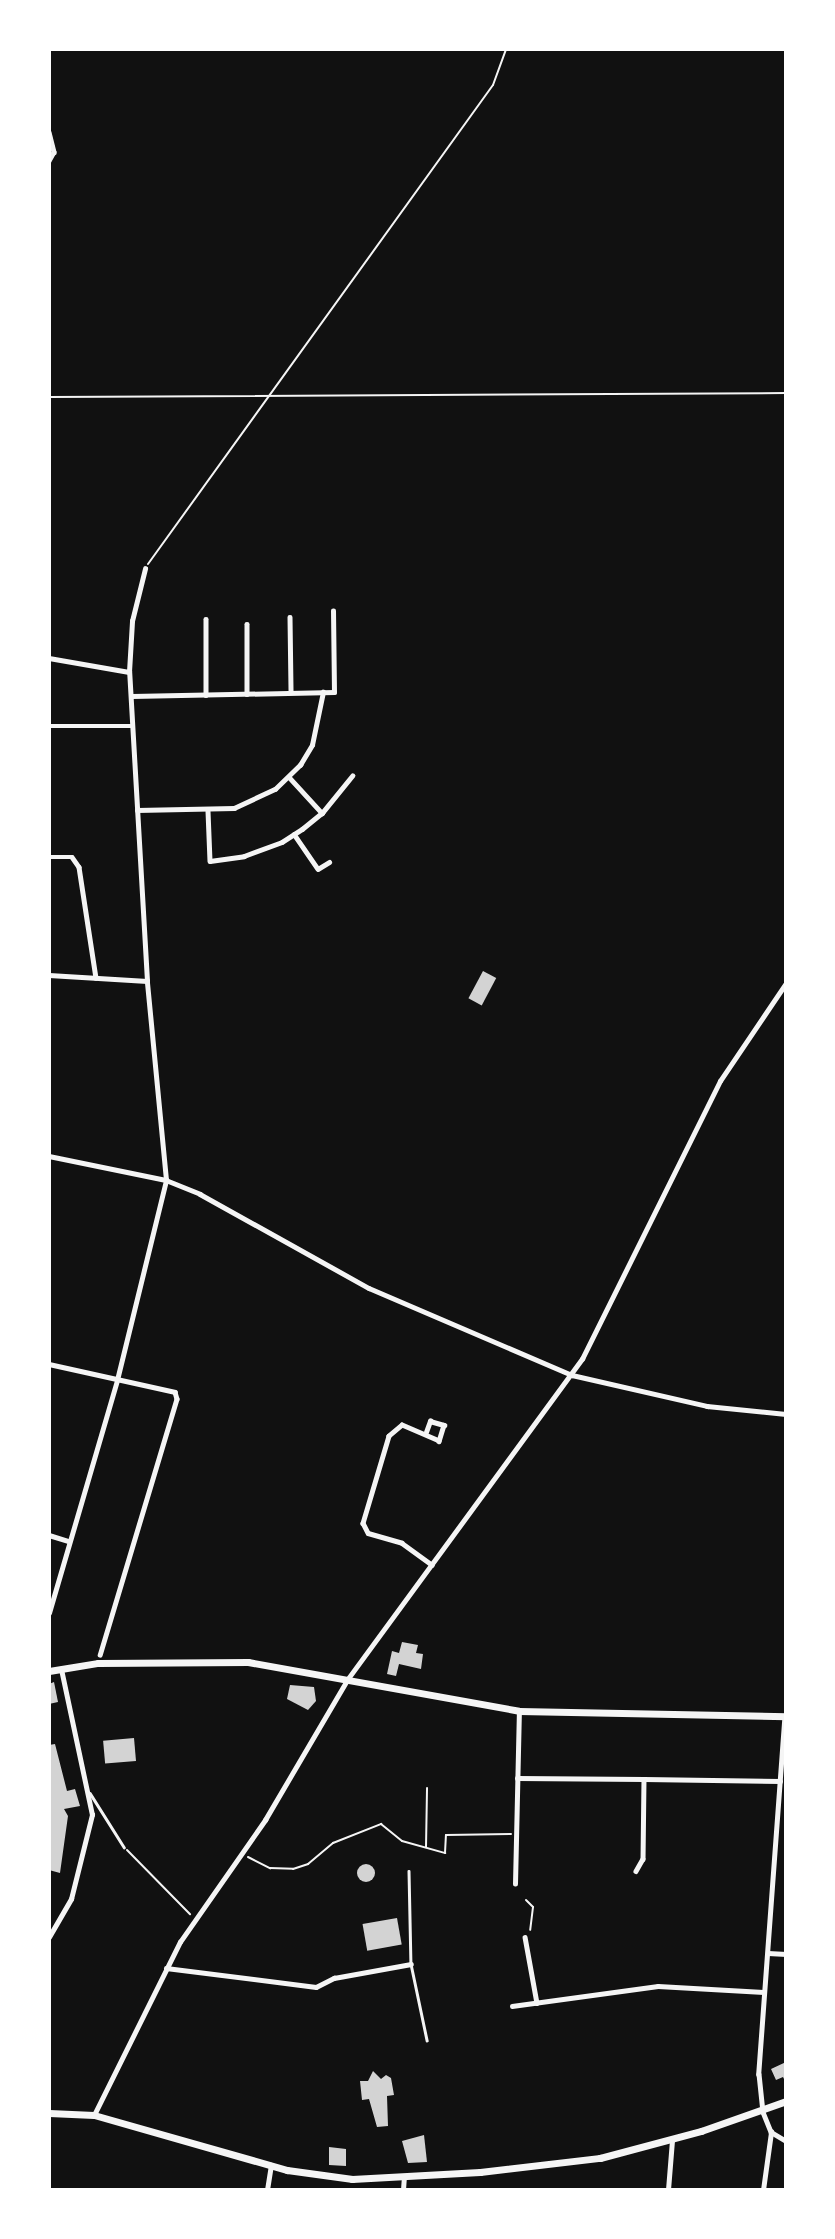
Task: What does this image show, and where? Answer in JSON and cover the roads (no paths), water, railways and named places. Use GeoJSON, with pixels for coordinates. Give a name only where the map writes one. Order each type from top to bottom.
{"type":"FeatureCollection","features":[{"type":"Feature","properties":{"kind":"main road"},"geometry":{"type":"LineString","coordinates":[[49,1671],[99,1663],[226,1661],[348,1680],[519,1712],[786,1716]]}},
{"type":"Feature","properties":{"kind":"main road"},"geometry":{"type":"LineString","coordinates":[[49,2113],[94,2115],[271,2165],[352,2179],[562,2164],[672,2140],[763,2112],[786,2101]]}},
{"type":"Feature","properties":{"kind":"street"},"geometry":{"type":"LineString","coordinates":[[49,132],[54,152],[49,161]]}},
{"type":"Feature","properties":{"kind":"street"},"geometry":{"type":"LineString","coordinates":[[49,1613],[117,1380],[166,1180],[147,981],[129,672],[132,621],[145,569]]}},
{"type":"Feature","properties":{"kind":"street"},"geometry":{"type":"LineString","coordinates":[[132,696],[334,692],[333,611]]}},
{"type":"Feature","properties":{"kind":"street"},"geometry":{"type":"LineString","coordinates":[[290,617],[291,692]]}},
{"type":"Feature","properties":{"kind":"street"},"geometry":{"type":"LineString","coordinates":[[206,619],[206,695]]}},
{"type":"Feature","properties":{"kind":"street"},"geometry":{"type":"LineString","coordinates":[[247,624],[247,694]]}},
{"type":"Feature","properties":{"kind":"street"},"geometry":{"type":"LineString","coordinates":[[49,658],[129,672]]}},
{"type":"Feature","properties":{"kind":"street"},"geometry":{"type":"LineString","coordinates":[[137,810],[208,811],[259,798],[289,777],[312,745],[323,692]]}},
{"type":"Feature","properties":{"kind":"street"},"geometry":{"type":"LineString","coordinates":[[49,726],[133,726]]}},
{"type":"Feature","properties":{"kind":"street"},"geometry":{"type":"LineString","coordinates":[[208,811],[210,861],[257,852],[294,834],[322,813],[352,776]]}},
{"type":"Feature","properties":{"kind":"street"},"geometry":{"type":"LineString","coordinates":[[289,777],[322,813]]}},
{"type":"Feature","properties":{"kind":"street"},"geometry":{"type":"LineString","coordinates":[[294,834],[318,869],[329,862]]}},
{"type":"Feature","properties":{"kind":"street"},"geometry":{"type":"LineString","coordinates":[[49,858],[72,857],[79,867],[96,978]]}},
{"type":"Feature","properties":{"kind":"street"},"geometry":{"type":"LineString","coordinates":[[49,975],[147,981]]}},
{"type":"Feature","properties":{"kind":"street"},"geometry":{"type":"LineString","coordinates":[[94,2115],[166,1968],[195,1919],[243,1853],[348,1680],[572,1375],[720,1081],[786,983]]}},
{"type":"Feature","properties":{"kind":"street"},"geometry":{"type":"LineString","coordinates":[[49,1156],[166,1180],[201,1194],[369,1288],[572,1375],[707,1406],[786,1414]]}},
{"type":"Feature","properties":{"kind":"street"},"geometry":{"type":"LineString","coordinates":[[49,1364],[175,1392],[177,1399],[100,1654]]}},
{"type":"Feature","properties":{"kind":"street"},"geometry":{"type":"LineString","coordinates":[[430,1421],[444,1425],[439,1441],[425,1436],[426,1432],[430,1421]]}},
{"type":"Feature","properties":{"kind":"street"},"geometry":{"type":"LineString","coordinates":[[426,1432],[402,1425],[389,1436],[363,1523],[368,1533],[402,1544],[432,1565]]}},
{"type":"Feature","properties":{"kind":"street"},"geometry":{"type":"LineString","coordinates":[[49,1535],[69,1541]]}},
{"type":"Feature","properties":{"kind":"street"},"geometry":{"type":"LineString","coordinates":[[49,1937],[79,1875],[92,1815],[90,1793],[61,1669]]}},
{"type":"Feature","properties":{"kind":"street"},"geometry":{"type":"LineString","coordinates":[[515,1884],[519,1712]]}},
{"type":"Feature","properties":{"kind":"street"},"geometry":{"type":"LineString","coordinates":[[763,2190],[771,2132],[763,2112],[759,2074],[786,1716]]}},
{"type":"Feature","properties":{"kind":"street"},"geometry":{"type":"LineString","coordinates":[[517,1777],[780,1781]]}},
{"type":"Feature","properties":{"kind":"street"},"geometry":{"type":"LineString","coordinates":[[636,1871],[643,1860],[644,1779]]}},
{"type":"Feature","properties":{"kind":"street"},"geometry":{"type":"LineString","coordinates":[[525,1937],[537,2003]]}},
{"type":"Feature","properties":{"kind":"street"},"geometry":{"type":"LineString","coordinates":[[768,1953],[786,1954]]}},
{"type":"Feature","properties":{"kind":"street"},"geometry":{"type":"LineString","coordinates":[[166,1968],[316,1987],[334,1978],[411,1964]]}},
{"type":"Feature","properties":{"kind":"street"},"geometry":{"type":"LineString","coordinates":[[512,2006],[658,1986],[764,1992]]}},
{"type":"Feature","properties":{"kind":"street"},"geometry":{"type":"LineString","coordinates":[[771,2132],[786,2141]]}},
{"type":"Feature","properties":{"kind":"street"},"geometry":{"type":"LineString","coordinates":[[668,2190],[672,2140]]}},
{"type":"Feature","properties":{"kind":"street"},"geometry":{"type":"LineString","coordinates":[[267,2190],[271,2165]]}},
{"type":"Feature","properties":{"kind":"street"},"geometry":{"type":"LineString","coordinates":[[403,2190],[404,2177]]}},
{"type":"Feature","properties":{"kind":"lane"},"geometry":{"type":"LineString","coordinates":[[90,1793],[124,1847]]}},
{"type":"Feature","properties":{"kind":"lane"},"geometry":{"type":"LineString","coordinates":[[409,1871],[411,1964],[426,2040]]}}]}
